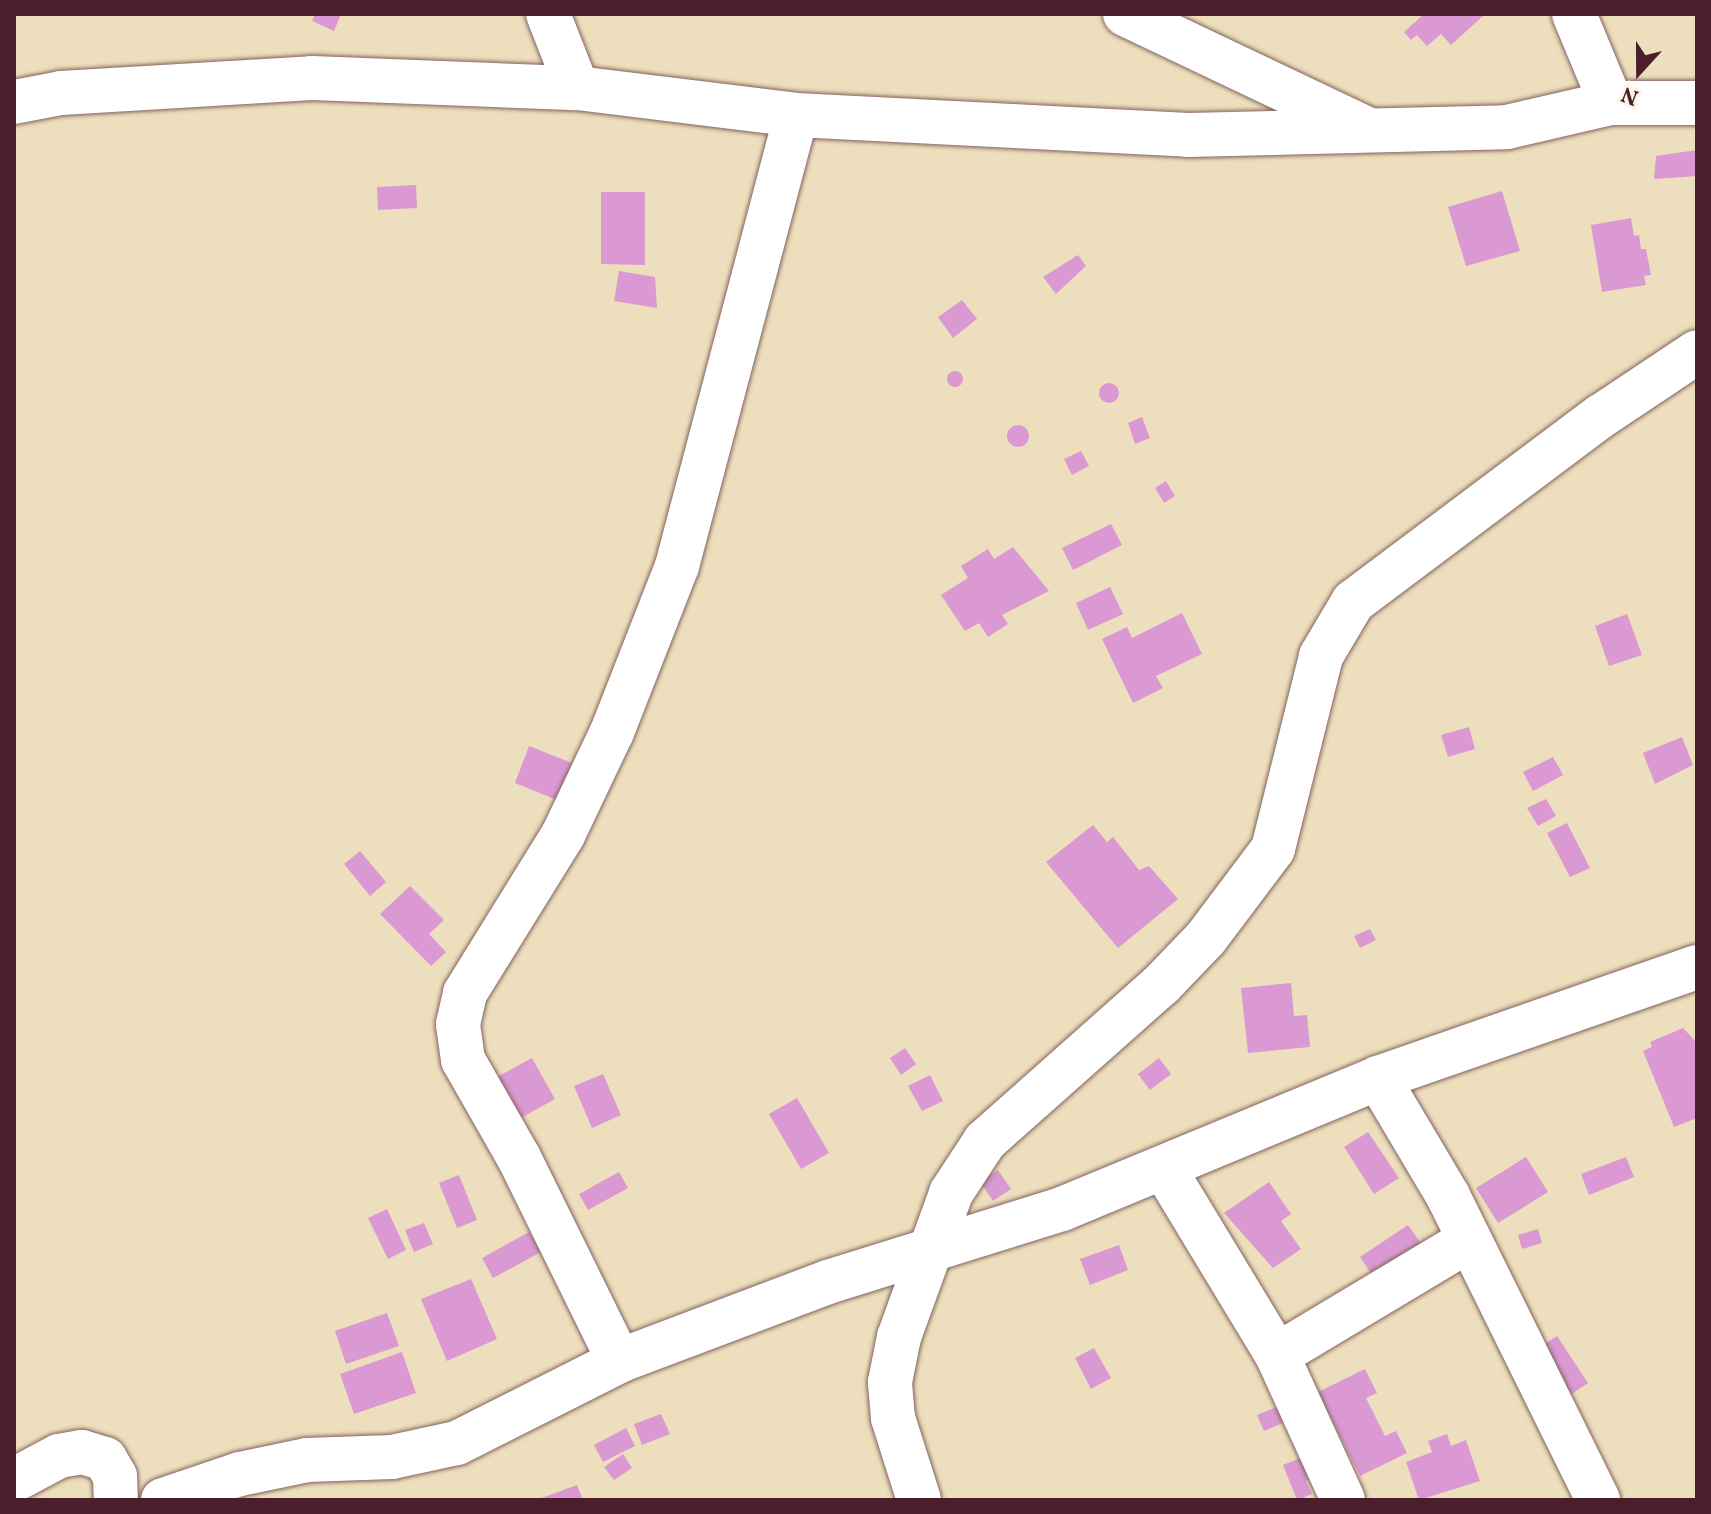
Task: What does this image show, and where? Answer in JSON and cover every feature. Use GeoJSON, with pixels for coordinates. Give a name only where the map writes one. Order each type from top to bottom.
{"type":"FeatureCollection","features":[{"type":"Feature","properties":{"kind":"street"},"geometry":{"type":"LineString","coordinates":[[548,14],[577,88]]}},
{"type":"Feature","properties":{"kind":"street"},"geometry":{"type":"LineString","coordinates":[[1125,14],[1371,130]]}},
{"type":"Feature","properties":{"kind":"street"},"geometry":{"type":"LineString","coordinates":[[1574,14],[1611,103]]}},
{"type":"Feature","properties":{"kind":"street"},"geometry":{"type":"LineString","coordinates":[[14,102],[61,93],[312,78],[577,88],[796,115],[1188,135],[1507,127],[1611,103],[1697,103]]}},
{"type":"Feature","properties":{"kind":"street"},"geometry":{"type":"LineString","coordinates":[[619,1361],[519,1158],[463,1060],[458,1024],[465,993],[563,835],[612,732],[677,566],[796,115]]}},
{"type":"Feature","properties":{"kind":"street"},"geometry":{"type":"LineString","coordinates":[[919,1500],[893,1418],[890,1382],[899,1337],[951,1193],[985,1141],[1161,985],[1206,938],[1273,849],[1321,656],[1353,602],[1601,416],[1697,352]]}},
{"type":"Feature","properties":{"kind":"street"},"geometry":{"type":"LineString","coordinates":[[163,1500],[240,1474],[307,1460],[392,1457],[457,1443],[619,1361],[828,1282],[930,1252],[1165,1170],[1247,1130],[1378,1078],[1697,967]]}},
{"type":"Feature","properties":{"kind":"street"},"geometry":{"type":"LineString","coordinates":[[1378,1078],[1469,1240],[1598,1500]]}},
{"type":"Feature","properties":{"kind":"street"},"geometry":{"type":"LineString","coordinates":[[1165,1170],[1277,1355],[1343,1500]]}},
{"type":"Feature","properties":{"kind":"street"},"geometry":{"type":"LineString","coordinates":[[1277,1355],[1469,1240]]}},
{"type":"Feature","properties":{"kind":"street"},"geometry":{"type":"LineString","coordinates":[[14,1480],[59,1456],[82,1452],[105,1459],[115,1476],[116,1500]]}},
{"type":"Feature","properties":{"kind":"building"},"geometry":{"type":"Polygon","coordinates":[[[315,14],[341,14],[334,31],[312,21],[315,14]]]}},
{"type":"Feature","properties":{"kind":"building"},"geometry":{"type":"Polygon","coordinates":[[[1424,14],[1483,16],[1451,45],[1441,34],[1427,46],[1417,35],[1411,40],[1404,32],[1424,14]]]}},
{"type":"Feature","properties":{"kind":"building"},"geometry":{"type":"Polygon","coordinates":[[[1697,150],[1697,176],[1654,179],[1656,156],[1697,150]]]}},
{"type":"Feature","properties":{"kind":"building"},"geometry":{"type":"Polygon","coordinates":[[[416,185],[417,208],[378,210],[377,187],[416,185]]]}},
{"type":"Feature","properties":{"kind":"building"},"geometry":{"type":"Polygon","coordinates":[[[1502,191],[1520,251],[1466,266],[1448,207],[1502,191]]]}},
{"type":"Feature","properties":{"kind":"building"},"geometry":{"type":"Polygon","coordinates":[[[601,192],[645,192],[645,265],[601,264],[601,192]]]}},
{"type":"Feature","properties":{"kind":"building"},"geometry":{"type":"Polygon","coordinates":[[[1631,218],[1634,236],[1639,235],[1641,249],[1646,249],[1651,275],[1644,276],[1646,285],[1602,292],[1591,225],[1631,218]]]}},
{"type":"Feature","properties":{"kind":"building"},"geometry":{"type":"Polygon","coordinates":[[[1078,255],[1086,266],[1056,294],[1043,277],[1078,255]]]}},
{"type":"Feature","properties":{"kind":"building"},"geometry":{"type":"Polygon","coordinates":[[[619,271],[655,277],[657,308],[614,301],[619,271]]]}},
{"type":"Feature","properties":{"kind":"building"},"geometry":{"type":"Polygon","coordinates":[[[962,300],[977,319],[953,338],[938,317],[962,300]]]}},
{"type":"Feature","properties":{"kind":"building"},"geometry":{"type":"Polygon","coordinates":[[[952,371],[958,371],[963,379],[961,385],[952,387],[947,382],[947,376],[952,371]]]}},
{"type":"Feature","properties":{"kind":"building"},"geometry":{"type":"Polygon","coordinates":[[[1109,383],[1116,386],[1119,393],[1116,400],[1109,403],[1102,400],[1099,393],[1102,386],[1109,383]]]}},
{"type":"Feature","properties":{"kind":"building"},"geometry":{"type":"Polygon","coordinates":[[[1142,417],[1150,438],[1135,444],[1128,423],[1142,417]]]}},
{"type":"Feature","properties":{"kind":"building"},"geometry":{"type":"Polygon","coordinates":[[[1018,425],[1026,428],[1029,436],[1026,444],[1018,447],[1010,444],[1007,436],[1010,428],[1018,425]]]}},
{"type":"Feature","properties":{"kind":"building"},"geometry":{"type":"Polygon","coordinates":[[[1081,451],[1089,466],[1072,475],[1064,459],[1081,451]]]}},
{"type":"Feature","properties":{"kind":"building"},"geometry":{"type":"Polygon","coordinates":[[[1166,481],[1175,496],[1164,503],[1155,488],[1166,481]]]}},
{"type":"Feature","properties":{"kind":"building"},"geometry":{"type":"Polygon","coordinates":[[[1111,524],[1122,545],[1073,570],[1062,548],[1111,524]]]}},
{"type":"Feature","properties":{"kind":"building"},"geometry":{"type":"Polygon","coordinates":[[[1013,547],[1049,591],[1002,615],[1008,624],[988,637],[979,623],[965,631],[941,595],[968,578],[961,566],[988,549],[994,559],[1013,547]]]}},
{"type":"Feature","properties":{"kind":"building"},"geometry":{"type":"Polygon","coordinates":[[[1110,587],[1123,614],[1088,630],[1076,603],[1110,587]]]}},
{"type":"Feature","properties":{"kind":"building"},"geometry":{"type":"Polygon","coordinates":[[[1182,613],[1202,654],[1156,676],[1163,688],[1133,703],[1102,639],[1127,627],[1132,638],[1182,613]]]}},
{"type":"Feature","properties":{"kind":"building"},"geometry":{"type":"Polygon","coordinates":[[[1627,614],[1642,655],[1609,666],[1595,626],[1627,614]]]}},
{"type":"Feature","properties":{"kind":"building"},"geometry":{"type":"Polygon","coordinates":[[[1469,727],[1475,749],[1448,757],[1441,735],[1469,727]]]}},
{"type":"Feature","properties":{"kind":"building"},"geometry":{"type":"Polygon","coordinates":[[[1682,737],[1693,765],[1655,784],[1643,753],[1682,737]]]}},
{"type":"Feature","properties":{"kind":"building"},"geometry":{"type":"Polygon","coordinates":[[[529,746],[572,763],[557,800],[515,783],[529,746]]]}},
{"type":"Feature","properties":{"kind":"building"},"geometry":{"type":"Polygon","coordinates":[[[1553,757],[1563,775],[1533,791],[1523,772],[1553,757]]]}},
{"type":"Feature","properties":{"kind":"building"},"geometry":{"type":"Polygon","coordinates":[[[1546,799],[1556,816],[1538,826],[1527,808],[1546,799]]]}},
{"type":"Feature","properties":{"kind":"building"},"geometry":{"type":"Polygon","coordinates":[[[1567,823],[1590,868],[1570,877],[1547,833],[1567,823]]]}},
{"type":"Feature","properties":{"kind":"building"},"geometry":{"type":"Polygon","coordinates":[[[1093,825],[1107,842],[1113,837],[1139,870],[1149,866],[1178,899],[1118,948],[1046,862],[1093,825]]]}},
{"type":"Feature","properties":{"kind":"building"},"geometry":{"type":"Polygon","coordinates":[[[360,851],[386,882],[370,896],[344,864],[360,851]]]}},
{"type":"Feature","properties":{"kind":"building"},"geometry":{"type":"Polygon","coordinates":[[[410,886],[444,920],[429,934],[446,952],[431,966],[380,914],[410,886]]]}},
{"type":"Feature","properties":{"kind":"building"},"geometry":{"type":"Polygon","coordinates":[[[1370,929],[1376,940],[1360,948],[1354,936],[1370,929]]]}},
{"type":"Feature","properties":{"kind":"building"},"geometry":{"type":"Polygon","coordinates":[[[1291,983],[1294,1016],[1307,1015],[1310,1047],[1248,1053],[1241,988],[1291,983]]]}},
{"type":"Feature","properties":{"kind":"building"},"geometry":{"type":"Polygon","coordinates":[[[1683,1028],[1697,1043],[1697,1118],[1674,1127],[1643,1051],[1652,1047],[1650,1042],[1683,1028]]]}},
{"type":"Feature","properties":{"kind":"building"},"geometry":{"type":"Polygon","coordinates":[[[905,1048],[916,1064],[901,1075],[890,1058],[905,1048]]]}},
{"type":"Feature","properties":{"kind":"building"},"geometry":{"type":"Polygon","coordinates":[[[532,1058],[555,1099],[510,1124],[488,1082],[532,1058]]]}},
{"type":"Feature","properties":{"kind":"building"},"geometry":{"type":"Polygon","coordinates":[[[1159,1058],[1171,1074],[1150,1090],[1138,1074],[1159,1058]]]}},
{"type":"Feature","properties":{"kind":"building"},"geometry":{"type":"Polygon","coordinates":[[[603,1074],[621,1115],[592,1128],[574,1086],[603,1074]]]}},
{"type":"Feature","properties":{"kind":"building"},"geometry":{"type":"Polygon","coordinates":[[[930,1075],[943,1101],[922,1111],[908,1086],[930,1075]]]}},
{"type":"Feature","properties":{"kind":"building"},"geometry":{"type":"Polygon","coordinates":[[[797,1098],[829,1153],[801,1169],[769,1114],[797,1098]]]}},
{"type":"Feature","properties":{"kind":"building"},"geometry":{"type":"Polygon","coordinates":[[[1368,1132],[1399,1178],[1374,1194],[1344,1147],[1368,1132]]]}},
{"type":"Feature","properties":{"kind":"building"},"geometry":{"type":"Polygon","coordinates":[[[1526,1157],[1548,1192],[1498,1223],[1476,1188],[1526,1157]]]}},
{"type":"Feature","properties":{"kind":"building"},"geometry":{"type":"Polygon","coordinates":[[[1626,1157],[1634,1177],[1589,1195],[1581,1174],[1626,1157]]]}},
{"type":"Feature","properties":{"kind":"building"},"geometry":{"type":"Polygon","coordinates":[[[998,1170],[1011,1189],[993,1201],[980,1182],[998,1170]]]}},
{"type":"Feature","properties":{"kind":"building"},"geometry":{"type":"Polygon","coordinates":[[[619,1172],[628,1188],[588,1210],[579,1194],[619,1172]]]}},
{"type":"Feature","properties":{"kind":"building"},"geometry":{"type":"Polygon","coordinates":[[[459,1175],[477,1220],[457,1228],[439,1183],[459,1175]]]}},
{"type":"Feature","properties":{"kind":"building"},"geometry":{"type":"Polygon","coordinates":[[[1269,1182],[1291,1214],[1281,1221],[1301,1249],[1273,1268],[1224,1213],[1269,1182]]]}},
{"type":"Feature","properties":{"kind":"building"},"geometry":{"type":"Polygon","coordinates":[[[387,1209],[406,1250],[388,1259],[368,1218],[387,1209]]]}},
{"type":"Feature","properties":{"kind":"building"},"geometry":{"type":"Polygon","coordinates":[[[424,1223],[433,1244],[414,1252],[405,1230],[424,1223]]]}},
{"type":"Feature","properties":{"kind":"building"},"geometry":{"type":"Polygon","coordinates":[[[1408,1225],[1424,1248],[1376,1281],[1360,1257],[1408,1225]]]}},
{"type":"Feature","properties":{"kind":"building"},"geometry":{"type":"Polygon","coordinates":[[[1538,1229],[1542,1243],[1522,1249],[1518,1235],[1538,1229]]]}},
{"type":"Feature","properties":{"kind":"building"},"geometry":{"type":"Polygon","coordinates":[[[529,1232],[541,1252],[493,1278],[482,1258],[529,1232]]]}},
{"type":"Feature","properties":{"kind":"building"},"geometry":{"type":"Polygon","coordinates":[[[1119,1245],[1128,1270],[1090,1285],[1080,1259],[1119,1245]]]}},
{"type":"Feature","properties":{"kind":"building"},"geometry":{"type":"Polygon","coordinates":[[[471,1279],[497,1339],[447,1361],[421,1299],[471,1279]]]}},
{"type":"Feature","properties":{"kind":"building"},"geometry":{"type":"Polygon","coordinates":[[[387,1313],[399,1346],[346,1364],[335,1331],[387,1313]]]}},
{"type":"Feature","properties":{"kind":"building"},"geometry":{"type":"Polygon","coordinates":[[[1557,1336],[1588,1383],[1564,1399],[1534,1351],[1557,1336]]]}},
{"type":"Feature","properties":{"kind":"building"},"geometry":{"type":"Polygon","coordinates":[[[1094,1348],[1111,1378],[1091,1389],[1075,1358],[1094,1348]]]}},
{"type":"Feature","properties":{"kind":"building"},"geometry":{"type":"Polygon","coordinates":[[[402,1352],[416,1393],[354,1414],[340,1374],[402,1352]]]}},
{"type":"Feature","properties":{"kind":"building"},"geometry":{"type":"Polygon","coordinates":[[[1365,1369],[1377,1393],[1366,1398],[1385,1436],[1396,1431],[1407,1453],[1360,1476],[1318,1392],[1365,1369]]]}},
{"type":"Feature","properties":{"kind":"building"},"geometry":{"type":"Polygon","coordinates":[[[1279,1406],[1285,1422],[1264,1431],[1257,1415],[1279,1406]]]}},
{"type":"Feature","properties":{"kind":"building"},"geometry":{"type":"Polygon","coordinates":[[[661,1414],[670,1434],[642,1445],[634,1424],[661,1414]]]}},
{"type":"Feature","properties":{"kind":"building"},"geometry":{"type":"Polygon","coordinates":[[[626,1428],[635,1446],[603,1462],[594,1445],[626,1428]]]}},
{"type":"Feature","properties":{"kind":"building"},"geometry":{"type":"Polygon","coordinates":[[[1447,1434],[1451,1446],[1466,1440],[1480,1481],[1419,1500],[1406,1462],[1432,1452],[1428,1441],[1447,1434]]]}},
{"type":"Feature","properties":{"kind":"building"},"geometry":{"type":"Polygon","coordinates":[[[623,1454],[632,1468],[614,1480],[604,1467],[623,1454]]]}},
{"type":"Feature","properties":{"kind":"building"},"geometry":{"type":"Polygon","coordinates":[[[1308,1455],[1317,1476],[1306,1481],[1312,1494],[1297,1500],[1283,1465],[1308,1455]]]}},
{"type":"Feature","properties":{"kind":"building"},"geometry":{"type":"Polygon","coordinates":[[[577,1485],[583,1500],[536,1500],[577,1485]]]}}]}
